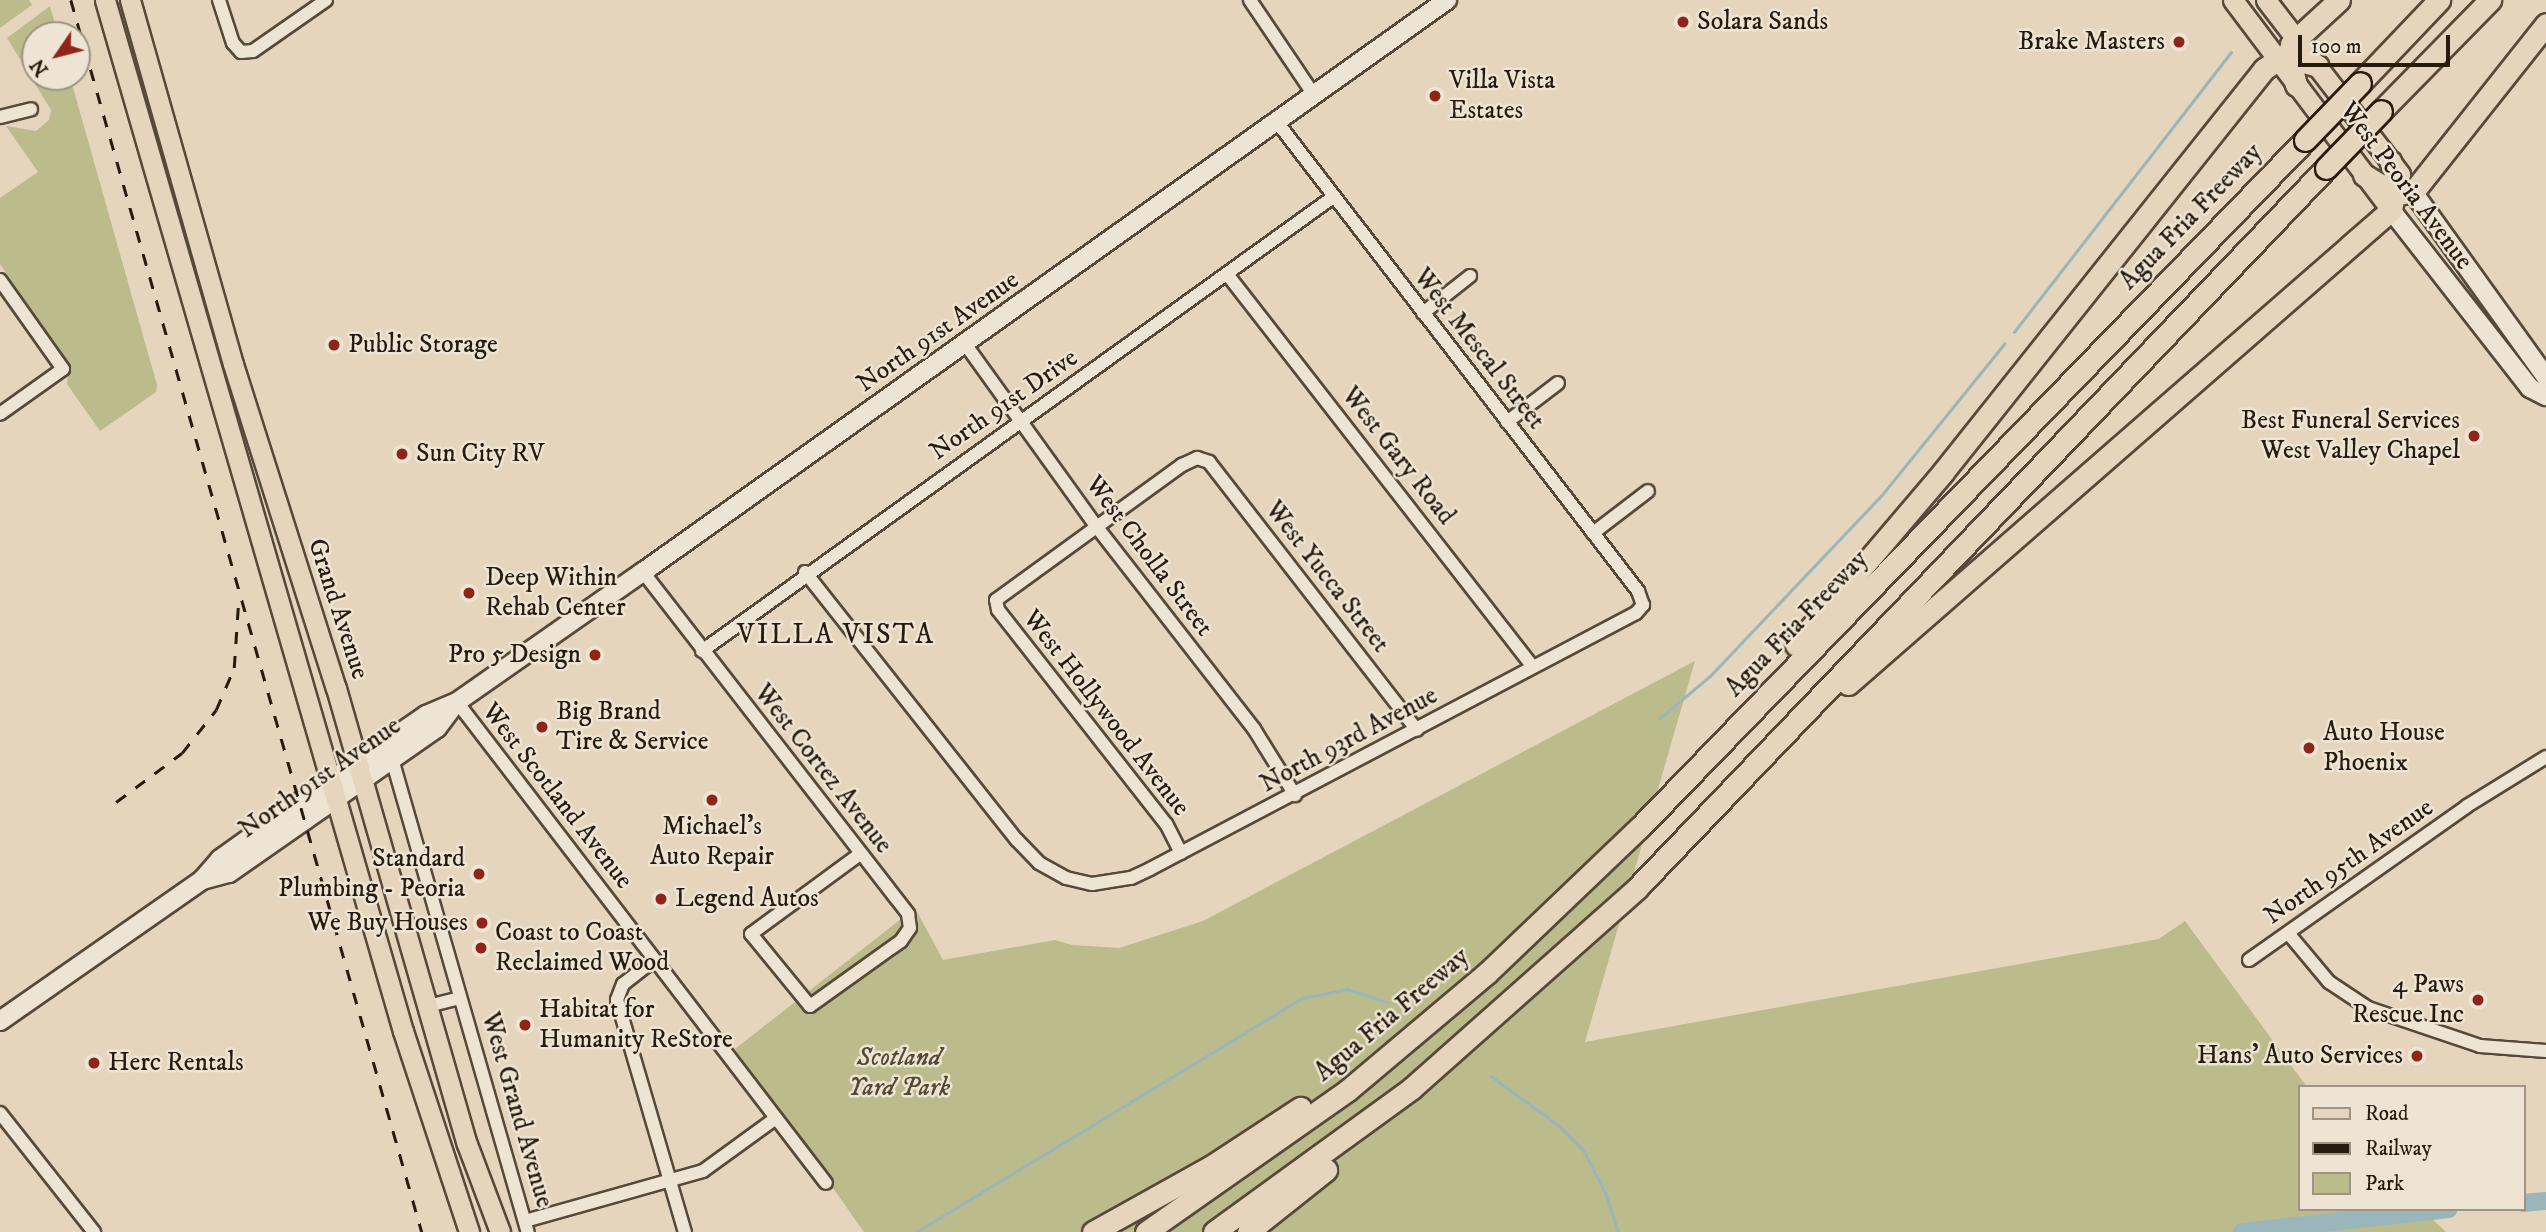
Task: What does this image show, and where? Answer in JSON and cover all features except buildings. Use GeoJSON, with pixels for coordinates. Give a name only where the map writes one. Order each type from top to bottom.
{"type":"FeatureCollection","features":[{"type":"Feature","properties":{"kind":"highway"},"geometry":{"type":"LineString","coordinates":[[1609,857],[1631,818],[1844,592],[2287,51],[2339,0]]}},
{"type":"Feature","properties":{"kind":"highway","name":"Agua Fria Freeway"},"geometry":{"type":"LineString","coordinates":[[1146,1232],[1348,1090],[1488,973],[1609,857],[2439,0]]}},
{"type":"Feature","properties":{"kind":"highway"},"geometry":{"type":"LineString","coordinates":[[1214,1232],[1370,1118],[1500,1012],[1638,887],[2490,0]]}},
{"type":"Feature","properties":{"kind":"highway"},"geometry":{"type":"LineString","coordinates":[[1638,887],[1674,862],[1827,704],[1946,595],[2400,199],[2546,24]]}},
{"type":"Feature","properties":{"kind":"highway"},"geometry":{"type":"LineString","coordinates":[[2287,51],[2318,66]]}},
{"type":"Feature","properties":{"kind":"highway"},"geometry":{"type":"LineString","coordinates":[[2287,51],[2296,85]]}},
{"type":"Feature","properties":{"kind":"highway"},"geometry":{"type":"LineString","coordinates":[[2390,161],[2397,178],[2400,199]]}},
{"type":"Feature","properties":{"kind":"highway"},"geometry":{"type":"LineString","coordinates":[[2364,175],[2400,199]]}},
{"type":"Feature","properties":{"kind":"highway"},"geometry":{"type":"LineString","coordinates":[[1093,1232],[1210,1167],[1303,1107],[1348,1090]]}},
{"type":"Feature","properties":{"kind":"highway"},"geometry":{"type":"LineString","coordinates":[[1248,1232],[1342,1157],[1370,1118]]}},
{"type":"Feature","properties":{"kind":"main road","name":"Grand Avenue"},"geometry":{"type":"LineString","coordinates":[[105,0],[422,1093],[469,1232]]}},
{"type":"Feature","properties":{"kind":"main road","name":"Grand Avenue"},"geometry":{"type":"LineString","coordinates":[[130,0],[235,373],[360,771],[467,1144],[500,1232]]}},
{"type":"Feature","properties":{"kind":"main road","name":"North 91st Avenue"},"geometry":{"type":"LineString","coordinates":[[0,1021],[202,880],[220,859],[335,789],[426,715],[457,702],[643,572],[966,345],[1447,0]]}},
{"type":"Feature","properties":{"kind":"main road"},"geometry":{"type":"LineString","coordinates":[[2233,0],[2287,51]]}},
{"type":"Feature","properties":{"kind":"main road"},"geometry":{"type":"LineString","coordinates":[[2266,0],[2287,51]]}},
{"type":"Feature","properties":{"kind":"main road","name":"West Peoria Avenue"},"geometry":{"type":"LineString","coordinates":[[2318,66],[2390,161]]}},
{"type":"Feature","properties":{"kind":"main road","name":"West Peoria Avenue"},"geometry":{"type":"LineString","coordinates":[[2296,85],[2364,175]]}},
{"type":"Feature","properties":{"kind":"main road"},"geometry":{"type":"LineString","coordinates":[[160,197],[183,190]]}},
{"type":"Feature","properties":{"kind":"main road","name":"West Peoria Avenue"},"geometry":{"type":"LineString","coordinates":[[2400,199],[2546,377]]}},
{"type":"Feature","properties":{"kind":"main road","name":"West Peoria Avenue"},"geometry":{"type":"LineString","coordinates":[[2400,199],[2530,388],[2546,396]]}},
{"type":"Feature","properties":{"kind":"main road"},"geometry":{"type":"LineString","coordinates":[[214,380],[235,373]]}},
{"type":"Feature","properties":{"kind":"main road","name":"North 91st Avenue"},"geometry":{"type":"LineString","coordinates":[[360,771],[392,759],[437,728],[457,702]]}},
{"type":"Feature","properties":{"kind":"street"},"geometry":{"type":"LineString","coordinates":[[219,0],[233,43],[241,52],[253,51],[326,0]]}},
{"type":"Feature","properties":{"kind":"street"},"geometry":{"type":"LineString","coordinates":[[1250,0],[1314,95]]}},
{"type":"Feature","properties":{"kind":"street"},"geometry":{"type":"LineString","coordinates":[[0,117],[31,109]]}},
{"type":"Feature","properties":{"kind":"street","name":"West Mescal Street"},"geometry":{"type":"LineString","coordinates":[[1277,122],[1638,591],[1643,605]]}},
{"type":"Feature","properties":{"kind":"street","name":"North 91st Drive"},"geometry":{"type":"LineString","coordinates":[[702,651],[805,572],[1333,197]]}},
{"type":"Feature","properties":{"kind":"street","name":"West Gary Road"},"geometry":{"type":"LineString","coordinates":[[1227,274],[1532,666]]}},
{"type":"Feature","properties":{"kind":"street"},"geometry":{"type":"LineString","coordinates":[[1423,313],[1470,275]]}},
{"type":"Feature","properties":{"kind":"street"},"geometry":{"type":"LineString","coordinates":[[0,280],[63,369],[0,415]]}},
{"type":"Feature","properties":{"kind":"street","name":"West Cholla Street"},"geometry":{"type":"LineString","coordinates":[[966,345],[1096,526],[1254,729],[1295,795]]}},
{"type":"Feature","properties":{"kind":"street"},"geometry":{"type":"LineString","coordinates":[[1507,422],[1558,383]]}},
{"type":"Feature","properties":{"kind":"street","name":"West Yucca Street"},"geometry":{"type":"LineString","coordinates":[[1096,526],[1197,458],[1209,462],[1417,730]]}},
{"type":"Feature","properties":{"kind":"street"},"geometry":{"type":"LineString","coordinates":[[1594,533],[1648,491]]}},
{"type":"Feature","properties":{"kind":"street","name":"West Hollywood Avenue"},"geometry":{"type":"LineString","coordinates":[[1096,526],[996,600],[998,610],[1166,824],[1181,853]]}},
{"type":"Feature","properties":{"kind":"street","name":"West Cortez Avenue"},"geometry":{"type":"LineString","coordinates":[[643,572],[908,914],[910,929],[890,949],[810,1006],[751,934],[860,854]]}},
{"type":"Feature","properties":{"kind":"street","name":"North 93rd Avenue"},"geometry":{"type":"LineString","coordinates":[[805,572],[1017,840],[1039,863],[1066,878],[1092,884],[1131,877],[1181,853],[1417,730],[1643,605]]}},
{"type":"Feature","properties":{"kind":"street","name":"West Scotland Avenue"},"geometry":{"type":"LineString","coordinates":[[457,702],[826,1183]]}},
{"type":"Feature","properties":{"kind":"street","name":"North 95th Avenue"},"geometry":{"type":"LineString","coordinates":[[2249,960],[2468,806],[2546,757]]}},
{"type":"Feature","properties":{"kind":"street","name":"West Grand Avenue"},"geometry":{"type":"LineString","coordinates":[[392,759],[526,1227]]}},
{"type":"Feature","properties":{"kind":"street"},"geometry":{"type":"LineString","coordinates":[[2288,933],[2329,982],[2368,1008],[2480,1046],[2546,1051]]}},
{"type":"Feature","properties":{"kind":"street"},"geometry":{"type":"LineString","coordinates":[[654,960],[623,984],[617,1000],[685,1232]]}},
{"type":"Feature","properties":{"kind":"street"},"geometry":{"type":"LineString","coordinates":[[428,1006],[460,998]]}},
{"type":"Feature","properties":{"kind":"street"},"geometry":{"type":"LineString","coordinates":[[0,1113],[94,1232]]}},
{"type":"Feature","properties":{"kind":"street"},"geometry":{"type":"LineString","coordinates":[[526,1227],[704,1171],[776,1118]]}},
{"type":"Feature","properties":{"kind":"green space"},"geometry":{"type":"Polygon","coordinates":[[[0,0],[29,0],[32,5],[0,28],[0,0]]]}},
{"type":"Feature","properties":{"kind":"green space"},"geometry":{"type":"Polygon","coordinates":[[[50,6],[54,21],[30,21],[50,6]]]}},
{"type":"Feature","properties":{"kind":"green space"},"geometry":{"type":"Polygon","coordinates":[[[21,28],[21,61],[7,38],[21,28]]]}},
{"type":"Feature","properties":{"kind":"green space"},"geometry":{"type":"Polygon","coordinates":[[[39,91],[74,91],[157,385],[156,392],[100,431],[67,384],[69,364],[0,264],[0,198],[38,172],[6,126],[36,131],[49,120],[51,110],[39,91]]]}},
{"type":"Feature","properties":{"kind":"green space","name":"Scotland Yard Park"},"geometry":{"type":"Polygon","coordinates":[[[1695,661],[1585,1042],[2159,939],[2185,921],[2306,1085],[2298,1085],[2298,1211],[2423,1211],[2446,1232],[864,1232],[735,1049],[915,908],[943,960],[1055,940],[1072,945],[1119,948],[1203,921],[1695,661]]]}},
{"type":"Feature","properties":{"kind":"waterway"},"geometry":{"type":"LineString","coordinates":[[2014,332],[2231,52]]}},
{"type":"Feature","properties":{"kind":"waterway"},"geometry":{"type":"LineString","coordinates":[[1659,719],[1710,676],[1881,496],[2004,344]]}},
{"type":"Feature","properties":{"kind":"waterway"},"geometry":{"type":"LineString","coordinates":[[916,1232],[1303,998],[1347,989],[1387,1002]]}},
{"type":"Feature","properties":{"kind":"waterway"},"geometry":{"type":"LineString","coordinates":[[1491,1076],[1557,1124],[1584,1151],[1606,1194],[1618,1232]]}},
{"type":"Feature","properties":{"kind":"waterway"},"geometry":{"type":"LineString","coordinates":[[2525,1203],[2546,1201]]}},
{"type":"Feature","properties":{"kind":"waterway"},"geometry":{"type":"LineString","coordinates":[[2242,1232],[2431,1211]]}},
{"type":"Feature","properties":{"kind":"railway"},"geometry":{"type":"LineString","coordinates":[[71,0],[422,1232]]}},
{"type":"Feature","properties":{"kind":"railway"},"geometry":{"type":"LineString","coordinates":[[116,802],[182,753],[216,710],[234,668],[238,607]]}},
{"type":"Feature","properties":{"kind":"place","name":"Solara Sands"},"geometry":{"type":"Point","coordinates":[1683,22]}},
{"type":"Feature","properties":{"kind":"place","name":"Brake Masters"},"geometry":{"type":"Point","coordinates":[2179,42]}},
{"type":"Feature","properties":{"kind":"place","name":"Villa Vista Estates"},"geometry":{"type":"Point","coordinates":[1435,96]}},
{"type":"Feature","properties":{"kind":"place","name":"Public Storage"},"geometry":{"type":"Point","coordinates":[334,345]}},
{"type":"Feature","properties":{"kind":"place","name":"Best Funeral Services West Valley Chapel"},"geometry":{"type":"Point","coordinates":[2474,436]}},
{"type":"Feature","properties":{"kind":"place","name":"Sun City RV"},"geometry":{"type":"Point","coordinates":[402,454]}},
{"type":"Feature","properties":{"kind":"place","name":"Deep Within Rehab Center"},"geometry":{"type":"Point","coordinates":[469,593]}},
{"type":"Feature","properties":{"kind":"place","name":"Pro 5 Design"},"geometry":{"type":"Point","coordinates":[595,655]}},
{"type":"Feature","properties":{"kind":"place","name":"Big Brand Tire & Service"},"geometry":{"type":"Point","coordinates":[542,727]}},
{"type":"Feature","properties":{"kind":"place","name":"Auto House Phoenix"},"geometry":{"type":"Point","coordinates":[2309,748]}},
{"type":"Feature","properties":{"kind":"place","name":"Michael's Auto Repair"},"geometry":{"type":"Point","coordinates":[712,800]}},
{"type":"Feature","properties":{"kind":"place","name":"Standard Plumbing - Peoria"},"geometry":{"type":"Point","coordinates":[479,874]}},
{"type":"Feature","properties":{"kind":"place","name":"Legend Autos"},"geometry":{"type":"Point","coordinates":[661,899]}},
{"type":"Feature","properties":{"kind":"place","name":"We Buy Houses"},"geometry":{"type":"Point","coordinates":[482,923]}},
{"type":"Feature","properties":{"kind":"place","name":"Coast to Coast Reclaimed Wood"},"geometry":{"type":"Point","coordinates":[481,948]}},
{"type":"Feature","properties":{"kind":"place","name":"4 Paws Rescue Inc"},"geometry":{"type":"Point","coordinates":[2478,1000]}},
{"type":"Feature","properties":{"kind":"place","name":"Habitat for Humanity ReStore"},"geometry":{"type":"Point","coordinates":[525,1025]}},
{"type":"Feature","properties":{"kind":"place","name":"Hans' Auto Services"},"geometry":{"type":"Point","coordinates":[2417,1056]}},
{"type":"Feature","properties":{"kind":"place","name":"Herc Rentals"},"geometry":{"type":"Point","coordinates":[94,1063]}},
{"type":"Feature","properties":{"kind":"district","name":"VILLA VISTA"},"geometry":{"type":"Point","coordinates":[836,635]}}]}
